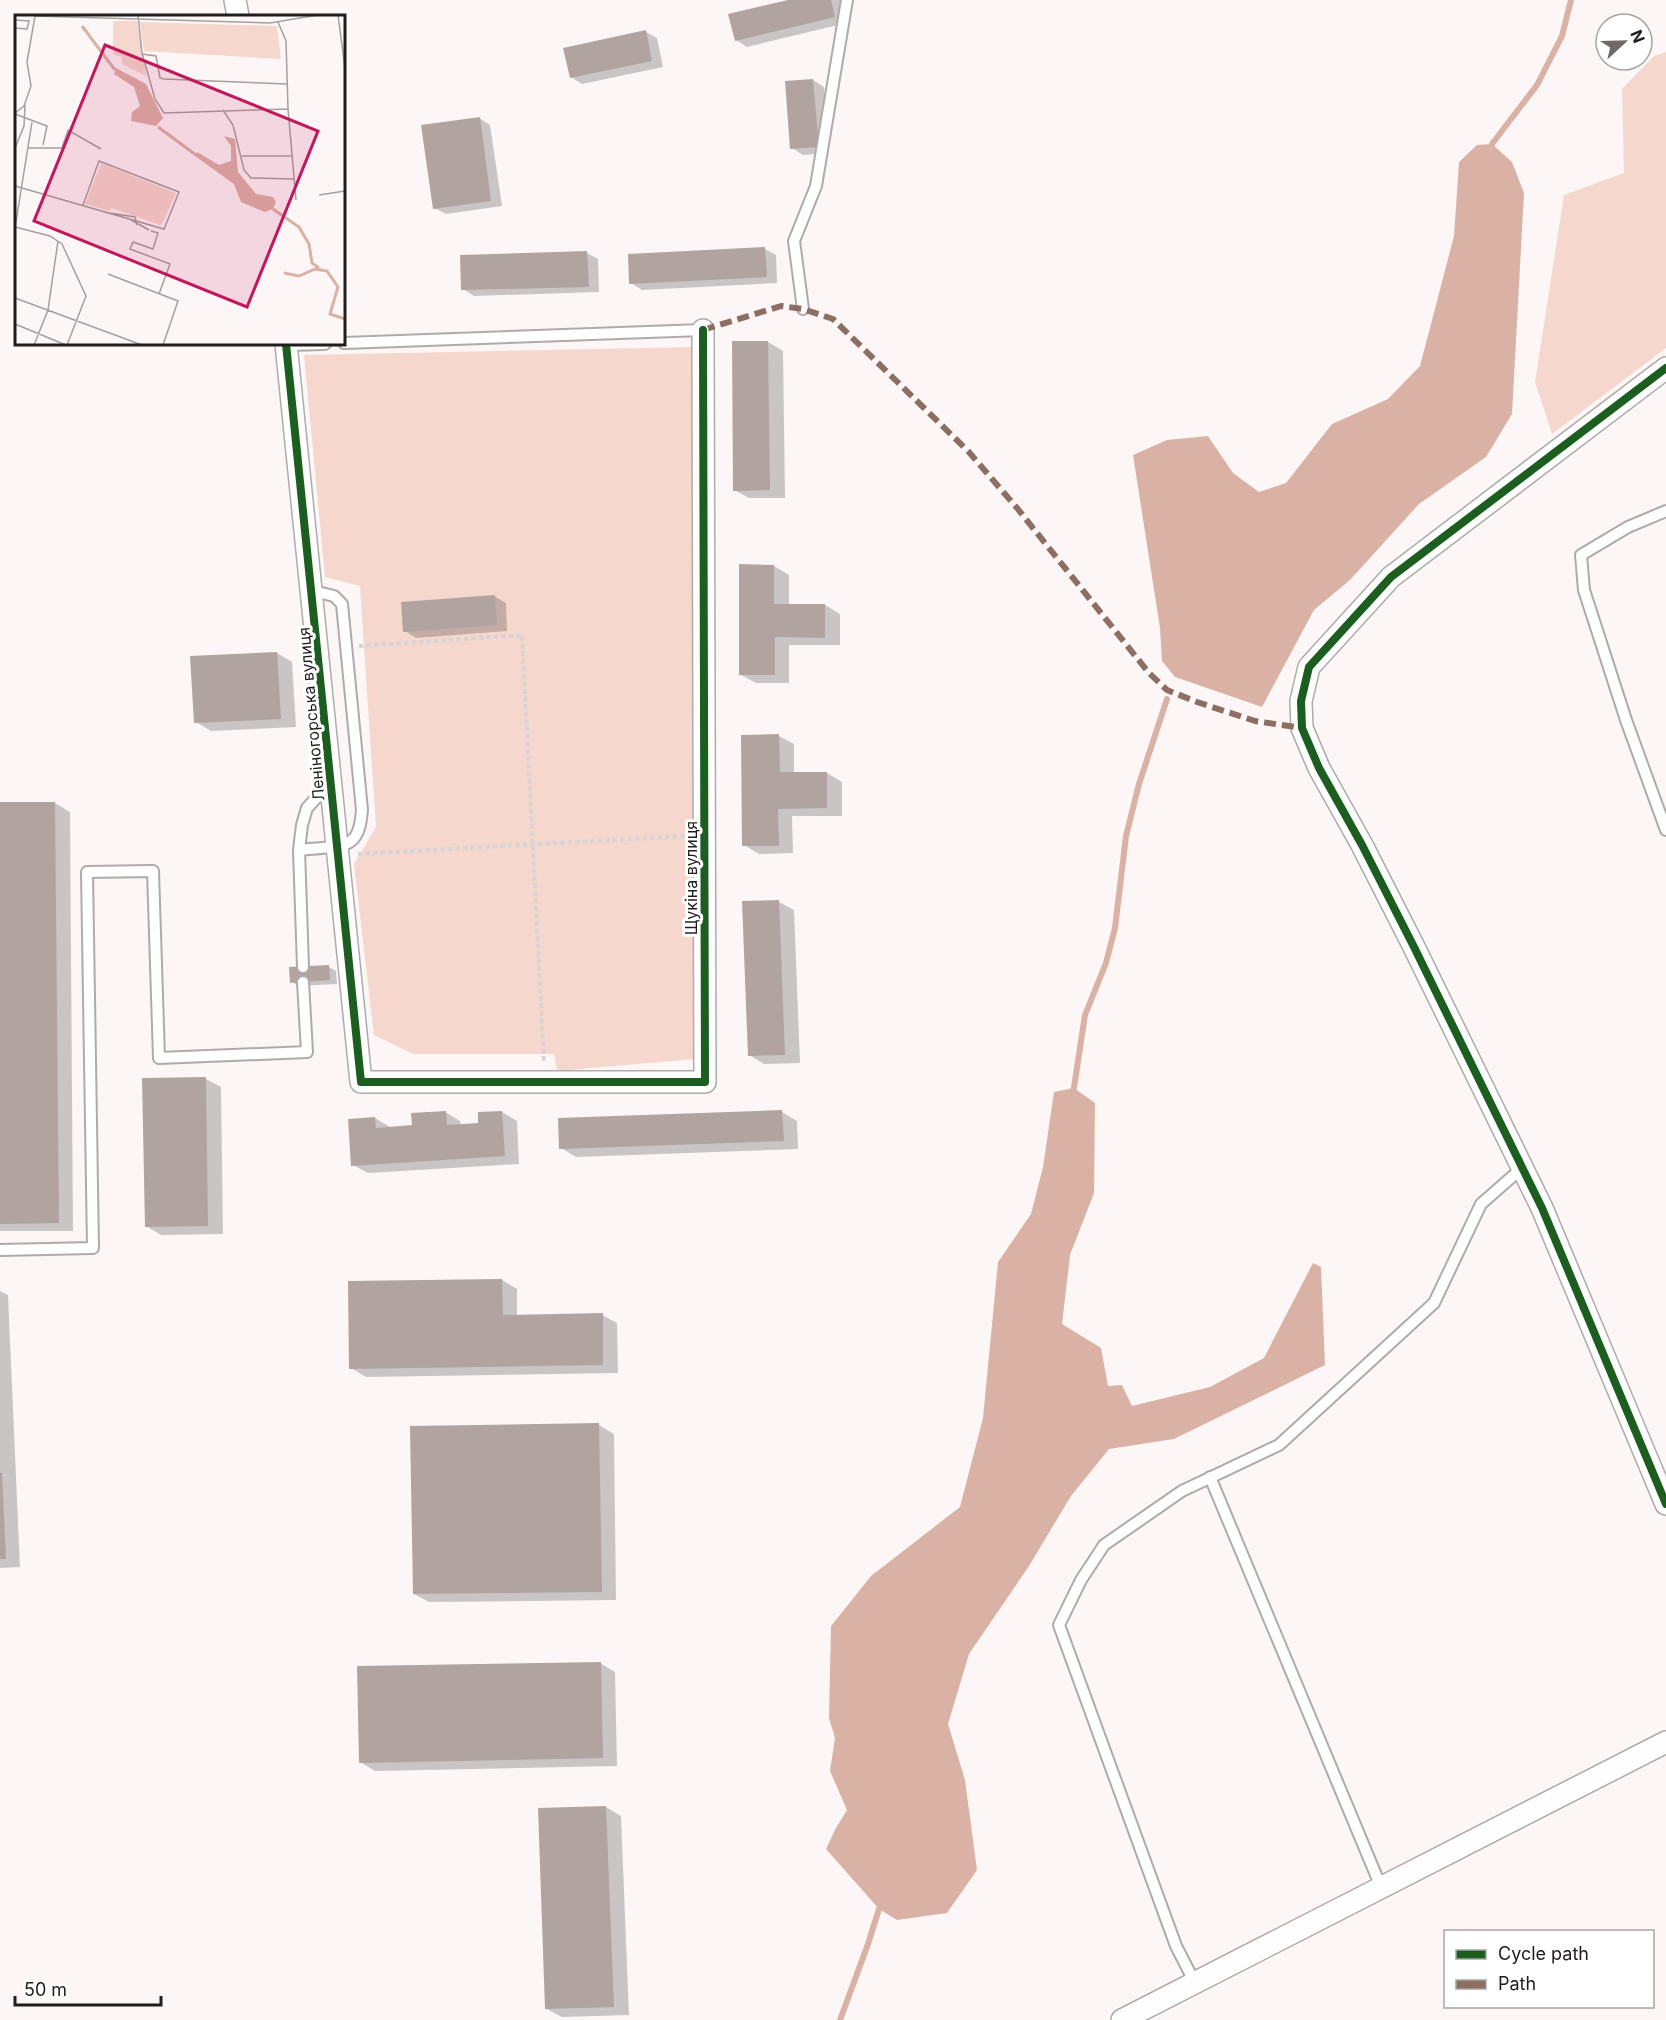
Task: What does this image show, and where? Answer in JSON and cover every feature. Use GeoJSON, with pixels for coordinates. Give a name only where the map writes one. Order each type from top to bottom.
{"type":"FeatureCollection","features":[{"type":"Feature","properties":{"kind":"street"},"geometry":{"type":"LineString","coordinates":[[235,0],[238,15]]}},
{"type":"Feature","properties":{"kind":"street","name":"Щукіна вулиця"},"geometry":{"type":"LineString","coordinates":[[361,1082],[705,1082],[703,330]]}},
{"type":"Feature","properties":{"kind":"street","name":"Леніногорська вулиця"},"geometry":{"type":"LineString","coordinates":[[286,345],[313,591],[361,1082]]}},
{"type":"Feature","properties":{"kind":"street"},"geometry":{"type":"LineString","coordinates":[[1666,368],[1391,577],[1309,667],[1301,701],[1302,728],[1320,768],[1409,937],[1522,1168],[1561,1251],[1666,1504]]}},
{"type":"Feature","properties":{"kind":"street"},"geometry":{"type":"LineString","coordinates":[[1122,2020],[1666,1742]]}},
{"type":"Feature","properties":{"kind":"lane"},"geometry":{"type":"LineString","coordinates":[[803,309],[794,241],[816,186],[847,0]]}},
{"type":"Feature","properties":{"kind":"lane"},"geometry":{"type":"LineString","coordinates":[[345,343],[703,330]]}},
{"type":"Feature","properties":{"kind":"lane"},"geometry":{"type":"LineString","coordinates":[[1666,511],[1628,527],[1581,555],[1584,590],[1626,720],[1666,830]]}},
{"type":"Feature","properties":{"kind":"lane"},"geometry":{"type":"LineString","coordinates":[[299,850],[338,851],[351,841],[360,828],[363,810],[342,604],[334,596],[313,591]]}},
{"type":"Feature","properties":{"kind":"lane"},"geometry":{"type":"LineString","coordinates":[[303,967],[299,850],[302,825],[307,808],[320,791],[331,782]]}},
{"type":"Feature","properties":{"kind":"lane"},"geometry":{"type":"LineString","coordinates":[[0,1250],[93,1248],[87,872],[153,871],[159,1058],[306,1052],[303,982]]}},
{"type":"Feature","properties":{"kind":"lane"},"geometry":{"type":"LineString","coordinates":[[1195,1983],[1176,1946],[1059,1625],[1081,1580],[1104,1545],[1182,1491],[1279,1445],[1434,1303],[1481,1204],[1522,1168]]}},
{"type":"Feature","properties":{"kind":"lane"},"geometry":{"type":"LineString","coordinates":[[1210,1477],[1381,1887]]}},
{"type":"Feature","properties":{"kind":"path"},"geometry":{"type":"LineString","coordinates":[[347,646],[522,635],[544,1082]]}},
{"type":"Feature","properties":{"kind":"path"},"geometry":{"type":"LineString","coordinates":[[338,851],[534,846],[705,835]]}},
{"type":"Feature","properties":{"kind":"shaded area"},"geometry":{"type":"Polygon","coordinates":[[[1666,52],[1666,348],[1552,434],[1535,382],[1564,195],[1624,173],[1622,89],[1638,72],[1654,72],[1654,56],[1666,52]]]}},
{"type":"Feature","properties":{"kind":"shaded area"},"geometry":{"type":"Polygon","coordinates":[[[1492,144],[1512,162],[1524,193],[1512,414],[1486,457],[1419,504],[1350,580],[1314,610],[1262,707],[1175,677],[1162,661],[1160,628],[1133,455],[1167,440],[1208,436],[1233,473],[1259,492],[1286,483],[1332,424],[1388,399],[1420,366],[1454,236],[1459,162],[1477,145],[1492,144]]]}},
{"type":"Feature","properties":{"kind":"shaded area"},"geometry":{"type":"Polygon","coordinates":[[[692,347],[695,1059],[557,1071],[554,1054],[413,1054],[374,1035],[354,864],[376,827],[360,586],[325,577],[304,355],[692,347]]]}},
{"type":"Feature","properties":{"kind":"shaded area"},"geometry":{"type":"Polygon","coordinates":[[[1074,1088],[1095,1103],[1094,1193],[1070,1255],[1062,1324],[1101,1348],[1108,1386],[1122,1385],[1132,1406],[1210,1387],[1264,1358],[1313,1263],[1321,1267],[1325,1365],[1174,1439],[1109,1449],[1071,1496],[1029,1566],[969,1654],[948,1724],[965,1780],[977,1870],[947,1913],[897,1920],[879,1909],[826,1849],[847,1810],[830,1771],[835,1738],[829,1718],[831,1626],[871,1576],[960,1507],[983,1418],[998,1262],[1031,1214],[1043,1167],[1054,1092],[1074,1088]]]}},
{"type":"Feature","properties":{"kind":"building"},"geometry":{"type":"Polygon","coordinates":[[[788,0],[831,0],[835,17],[735,41],[728,14],[788,0]]]}},
{"type":"Feature","properties":{"kind":"building"},"geometry":{"type":"Polygon","coordinates":[[[646,30],[652,61],[570,78],[563,48],[646,30]]]}},
{"type":"Feature","properties":{"kind":"building"},"geometry":{"type":"Polygon","coordinates":[[[813,79],[819,147],[790,149],[785,81],[813,79]]]}},
{"type":"Feature","properties":{"kind":"building"},"geometry":{"type":"Polygon","coordinates":[[[480,117],[491,201],[433,209],[421,125],[480,117]]]}},
{"type":"Feature","properties":{"kind":"building"},"geometry":{"type":"Polygon","coordinates":[[[765,247],[767,277],[629,284],[628,254],[765,247]]]}},
{"type":"Feature","properties":{"kind":"building"},"geometry":{"type":"Polygon","coordinates":[[[587,251],[589,287],[461,290],[460,255],[587,251]]]}},
{"type":"Feature","properties":{"kind":"building"},"geometry":{"type":"Polygon","coordinates":[[[732,341],[768,341],[770,490],[733,491],[732,341]]]}},
{"type":"Feature","properties":{"kind":"building"},"geometry":{"type":"Polygon","coordinates":[[[739,564],[774,565],[774,604],[825,604],[825,638],[775,637],[775,675],[739,675],[739,564]]]}},
{"type":"Feature","properties":{"kind":"building"},"geometry":{"type":"Polygon","coordinates":[[[495,595],[497,625],[403,632],[401,602],[495,595]]]}},
{"type":"Feature","properties":{"kind":"building"},"geometry":{"type":"Polygon","coordinates":[[[277,652],[281,719],[194,723],[190,656],[277,652]]]}},
{"type":"Feature","properties":{"kind":"building"},"geometry":{"type":"Polygon","coordinates":[[[779,734],[780,772],[827,772],[827,808],[778,809],[779,846],[742,846],[741,735],[779,734]]]}},
{"type":"Feature","properties":{"kind":"building"},"geometry":{"type":"Polygon","coordinates":[[[0,802],[55,802],[59,1223],[0,1224],[0,802]]]}},
{"type":"Feature","properties":{"kind":"building"},"geometry":{"type":"Polygon","coordinates":[[[779,900],[785,1055],[748,1056],[742,901],[779,900]]]}},
{"type":"Feature","properties":{"kind":"building"},"geometry":{"type":"Polygon","coordinates":[[[329,965],[330,980],[290,983],[289,967],[329,965]]]}},
{"type":"Feature","properties":{"kind":"building"},"geometry":{"type":"Polygon","coordinates":[[[206,1077],[208,1226],[145,1227],[142,1078],[206,1077]]]}},
{"type":"Feature","properties":{"kind":"building"},"geometry":{"type":"Polygon","coordinates":[[[782,1110],[784,1141],[559,1149],[558,1118],[782,1110]]]}},
{"type":"Feature","properties":{"kind":"building"},"geometry":{"type":"Polygon","coordinates":[[[446,1111],[447,1125],[478,1123],[478,1112],[502,1111],[505,1156],[351,1166],[348,1119],[375,1117],[376,1128],[412,1125],[411,1113],[446,1111]]]}},
{"type":"Feature","properties":{"kind":"building"},"geometry":{"type":"Polygon","coordinates":[[[502,1279],[503,1315],[603,1313],[603,1365],[349,1369],[348,1281],[502,1279]]]}},
{"type":"Feature","properties":{"kind":"building"},"geometry":{"type":"Polygon","coordinates":[[[599,1423],[602,1592],[413,1594],[410,1426],[599,1423]]]}},
{"type":"Feature","properties":{"kind":"building"},"geometry":{"type":"Polygon","coordinates":[[[0,1473],[2,1473],[6,1559],[0,1559],[0,1473]]]}},
{"type":"Feature","properties":{"kind":"building"},"geometry":{"type":"Polygon","coordinates":[[[601,1662],[603,1758],[359,1763],[357,1666],[601,1662]]]}},
{"type":"Feature","properties":{"kind":"building"},"geometry":{"type":"Polygon","coordinates":[[[606,1806],[614,2007],[545,2009],[538,1808],[606,1806]]]}},
{"type":"Feature","properties":{"kind":"waterway"},"geometry":{"type":"LineString","coordinates":[[1492,151],[1492,144],[1537,85],[1562,36],[1571,0]]}},
{"type":"Feature","properties":{"kind":"waterway"},"geometry":{"type":"LineString","coordinates":[[1073,1094],[1085,1015],[1106,963],[1115,928],[1126,836],[1139,784],[1167,699]]}},
{"type":"Feature","properties":{"kind":"waterway"},"geometry":{"type":"LineString","coordinates":[[840,2020],[883,1902]]}},
{"type":"Feature","properties":{"kind":"marked path"},"geometry":{"type":"LineString","coordinates":[[703,330],[781,306],[803,309],[833,319],[968,451],[1017,508],[1149,673],[1167,690],[1255,721],[1302,728]]}},
{"type":"Feature","properties":{"kind":"cycle path"},"geometry":{"type":"LineString","coordinates":[[286,345],[361,1082],[705,1082],[703,330]]}},
{"type":"Feature","properties":{"kind":"cycle path"},"geometry":{"type":"LineString","coordinates":[[1666,368],[1391,577],[1309,667],[1301,701],[1302,728],[1319,768],[1362,845],[1414,947],[1542,1208],[1666,1504]]}}]}
